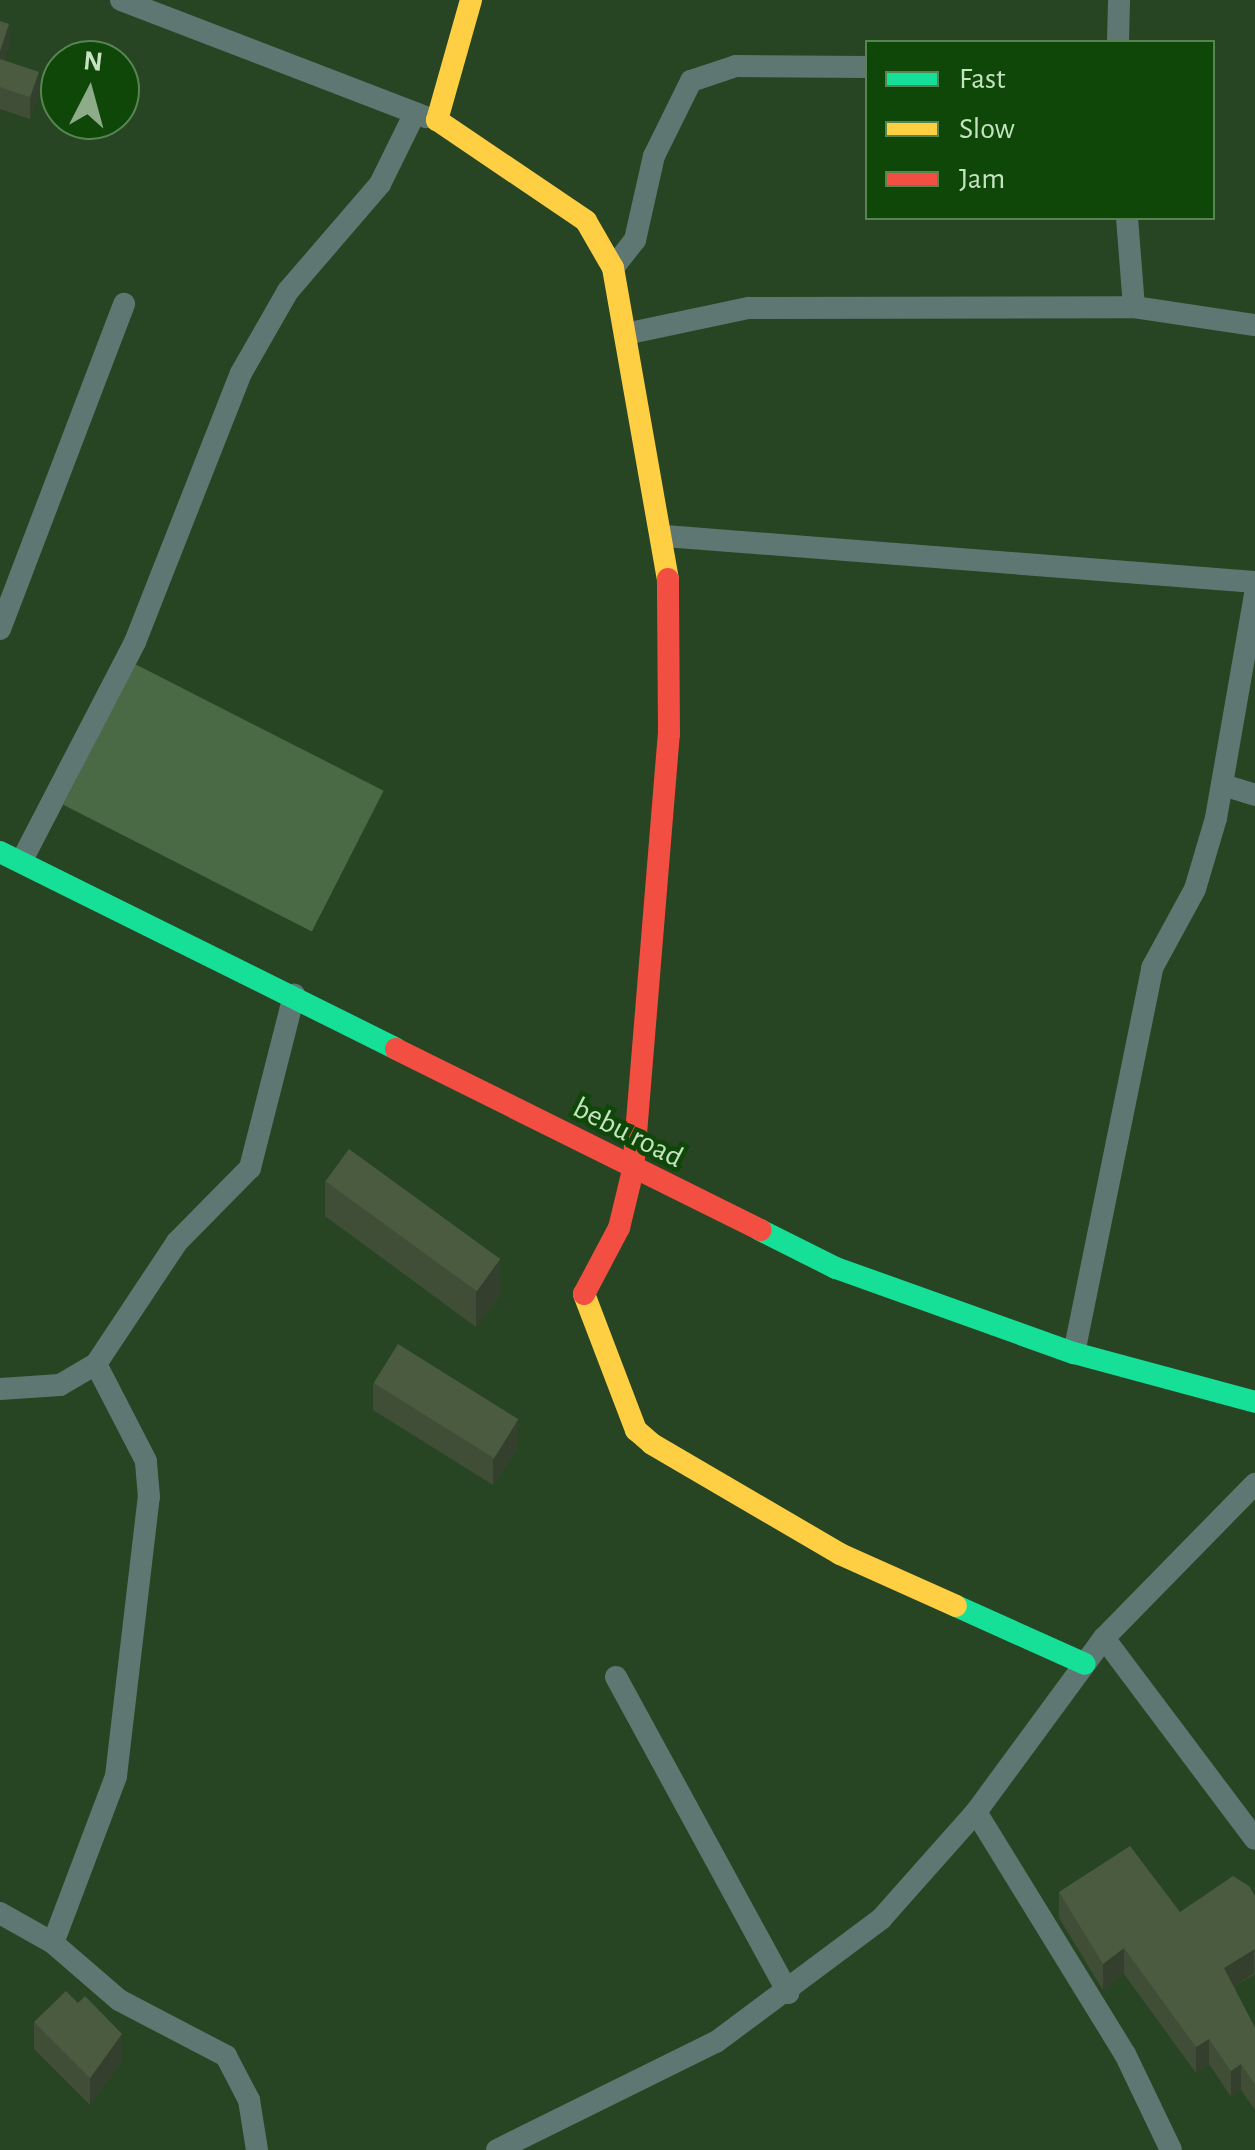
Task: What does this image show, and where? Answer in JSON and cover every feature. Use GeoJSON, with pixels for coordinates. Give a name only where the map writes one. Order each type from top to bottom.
{"type":"FeatureCollection","features":[{"type":"Feature","properties":{"kind":"street"},"geometry":{"type":"LineString","coordinates":[[121,0],[426,116],[586,220],[614,268],[630,333],[665,536],[669,734],[633,1170],[619,1228],[584,1296],[636,1430],[840,1554],[1085,1664]]}},
{"type":"Feature","properties":{"kind":"street"},"geometry":{"type":"LineString","coordinates":[[10,857],[135,642],[248,360],[288,291],[380,184],[426,116],[471,0]]}},
{"type":"Feature","properties":{"kind":"street"},"geometry":{"type":"LineString","coordinates":[[1118,40],[1119,0]]}},
{"type":"Feature","properties":{"kind":"street"},"geometry":{"type":"LineString","coordinates":[[614,268],[635,240],[654,156],[691,81],[723,67],[865,67]]}},
{"type":"Feature","properties":{"kind":"street"},"geometry":{"type":"LineString","coordinates":[[1127,220],[1134,308]]}},
{"type":"Feature","properties":{"kind":"street"},"geometry":{"type":"LineString","coordinates":[[0,629],[124,304]]}},
{"type":"Feature","properties":{"kind":"street"},"geometry":{"type":"LineString","coordinates":[[630,333],[750,308],[1134,308],[1255,325]]}},
{"type":"Feature","properties":{"kind":"street"},"geometry":{"type":"LineString","coordinates":[[665,536],[1255,582]]}},
{"type":"Feature","properties":{"kind":"street"},"geometry":{"type":"LineString","coordinates":[[1074,1353],[1152,968],[1195,889],[1222,785],[1255,594]]}},
{"type":"Feature","properties":{"kind":"street"},"geometry":{"type":"LineString","coordinates":[[1222,785],[1255,795]]}},
{"type":"Feature","properties":{"kind":"street","name":"bebu road"},"geometry":{"type":"LineString","coordinates":[[10,857],[836,1268],[1074,1353],[1255,1402]]}},
{"type":"Feature","properties":{"kind":"street"},"geometry":{"type":"LineString","coordinates":[[0,1389],[60,1385],[96,1364],[177,1242],[250,1168],[294,995]]}},
{"type":"Feature","properties":{"kind":"street"},"geometry":{"type":"LineString","coordinates":[[53,1943],[116,1776],[149,1497],[146,1461],[96,1364]]}},
{"type":"Feature","properties":{"kind":"street"},"geometry":{"type":"LineString","coordinates":[[497,2150],[546,2142],[644,2084],[788,1993],[881,1919],[976,1812],[1104,1638],[1255,1484]]}},
{"type":"Feature","properties":{"kind":"street"},"geometry":{"type":"LineString","coordinates":[[1104,1638],[1255,1839]]}},
{"type":"Feature","properties":{"kind":"street"},"geometry":{"type":"LineString","coordinates":[[616,1677],[788,1993]]}},
{"type":"Feature","properties":{"kind":"street"},"geometry":{"type":"LineString","coordinates":[[976,1812],[1125,2054],[1171,2150]]}},
{"type":"Feature","properties":{"kind":"street"},"geometry":{"type":"LineString","coordinates":[[0,1914],[53,1943],[119,2000],[226,2056],[249,2100],[258,2150]]}},
{"type":"Feature","properties":{"kind":"green space"},"geometry":{"type":"Polygon","coordinates":[[[135,664],[384,791],[312,931],[63,805],[135,664]]]}},
{"type":"Feature","properties":{"kind":"building"},"geometry":{"type":"Polygon","coordinates":[[[0,21],[9,24],[0,51],[0,21]]]}},
{"type":"Feature","properties":{"kind":"building"},"geometry":{"type":"Polygon","coordinates":[[[0,59],[39,72],[30,97],[0,87],[0,59]]]}},
{"type":"Feature","properties":{"kind":"building"},"geometry":{"type":"Polygon","coordinates":[[[349,1149],[500,1259],[477,1291],[325,1181],[349,1149]]]}},
{"type":"Feature","properties":{"kind":"building"},"geometry":{"type":"Polygon","coordinates":[[[398,1344],[518,1419],[494,1458],[374,1383],[398,1344]]]}},
{"type":"Feature","properties":{"kind":"building"},"geometry":{"type":"Polygon","coordinates":[[[1130,1846],[1180,1912],[1233,1876],[1249,1886],[1255,1896],[1255,1949],[1224,1968],[1255,2028],[1255,2085],[1241,2064],[1231,2071],[1209,2039],[1196,2047],[1124,1948],[1103,1964],[1059,1892],[1130,1846]]]}},
{"type":"Feature","properties":{"kind":"building"},"geometry":{"type":"Polygon","coordinates":[[[66,1991],[78,2003],[85,1996],[122,2034],[90,2078],[34,2022],[66,1991]]]}},
{"type":"Feature","properties":{"kind":"traffic: fast"},"geometry":{"type":"LineString","coordinates":[[0,852],[396,1049]]}},
{"type":"Feature","properties":{"kind":"traffic: fast"},"geometry":{"type":"LineString","coordinates":[[760,1230],[836,1268],[1074,1353],[1255,1402]]}},
{"type":"Feature","properties":{"kind":"traffic: fast"},"geometry":{"type":"LineString","coordinates":[[956,1606],[1085,1664]]}},
{"type":"Feature","properties":{"kind":"traffic: slow"},"geometry":{"type":"LineString","coordinates":[[471,0],[437,120],[586,221],[613,268],[668,579]]}},
{"type":"Feature","properties":{"kind":"traffic: slow"},"geometry":{"type":"LineString","coordinates":[[584,1294],[636,1430],[652,1444],[840,1554],[956,1606]]}},
{"type":"Feature","properties":{"kind":"traffic: jam"},"geometry":{"type":"LineString","coordinates":[[584,1294],[619,1228],[633,1170],[669,734],[668,579]]}},
{"type":"Feature","properties":{"kind":"traffic: jam"},"geometry":{"type":"LineString","coordinates":[[396,1049],[760,1230]]}}]}
